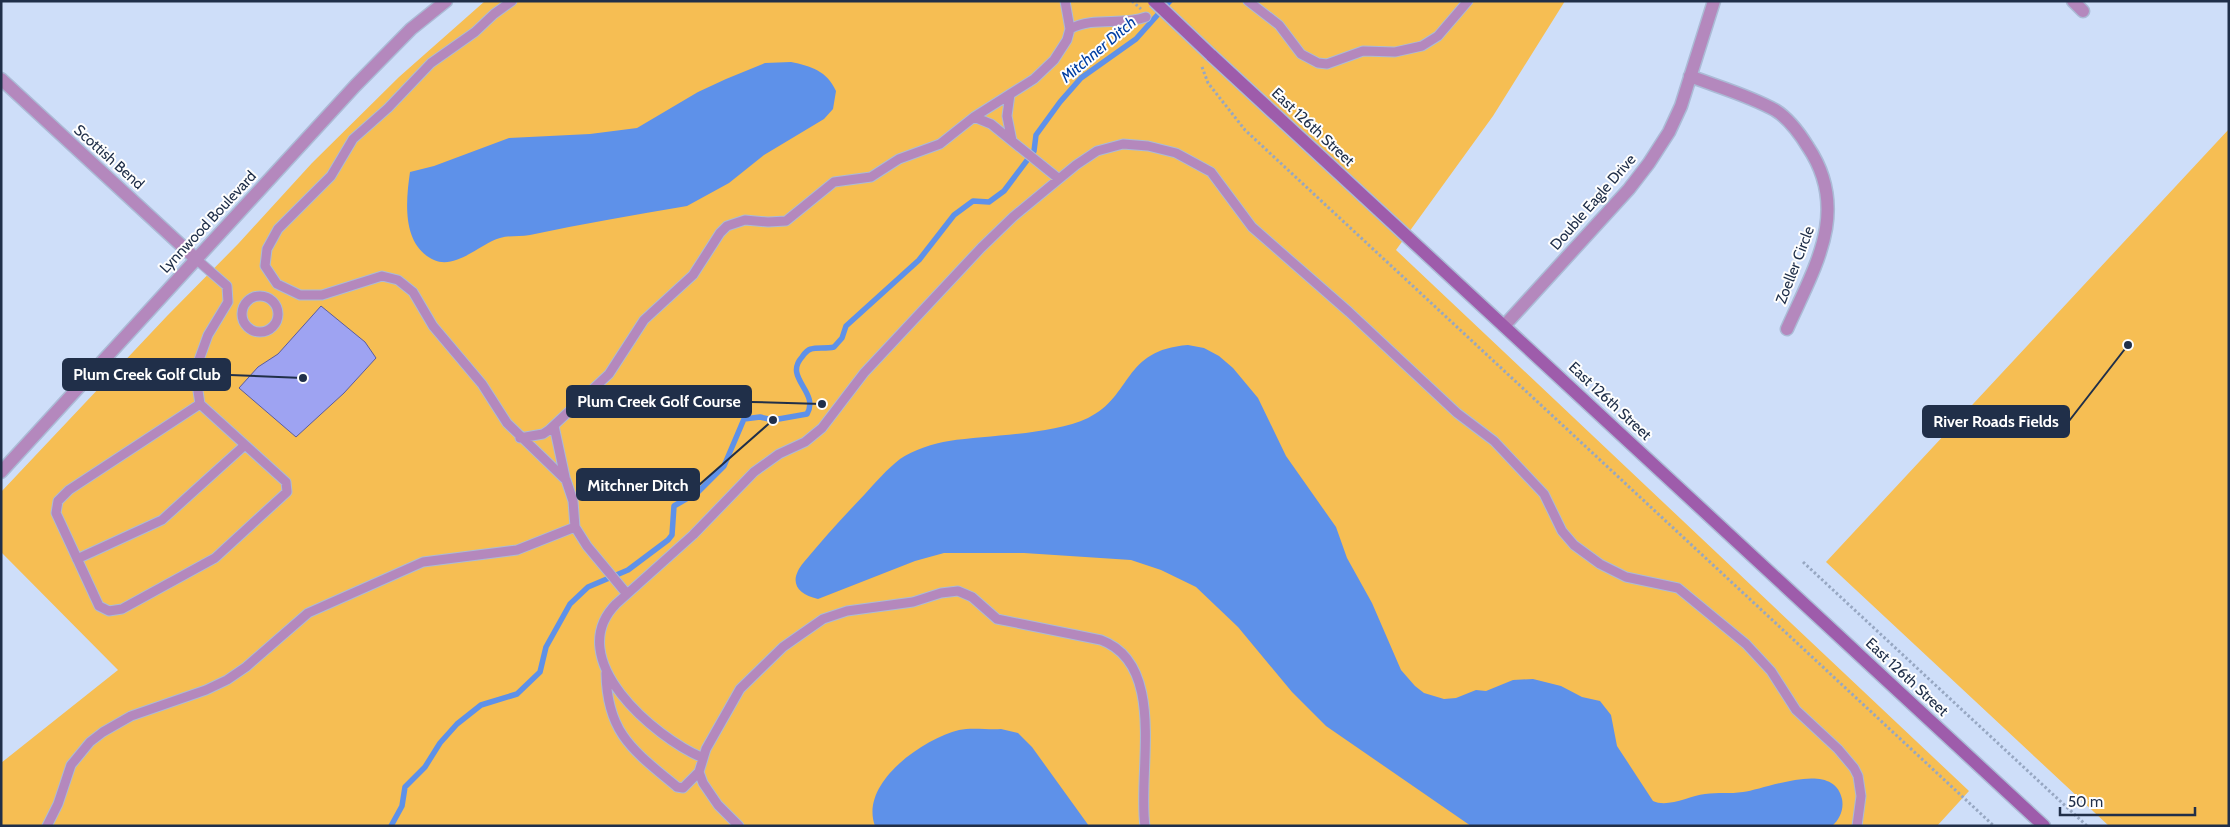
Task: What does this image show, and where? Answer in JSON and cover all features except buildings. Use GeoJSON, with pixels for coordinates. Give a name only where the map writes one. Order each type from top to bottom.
{"type":"FeatureCollection","features":[{"type":"Feature","properties":{"kind":"street","name":"Lynnwood Boulevard"},"geometry":{"type":"LineString","coordinates":[[1,472],[355,86],[411,29],[446,1]]}},
{"type":"Feature","properties":{"kind":"street","name":"East 126th Street"},"geometry":{"type":"LineString","coordinates":[[1154,1],[2044,826]]}},
{"type":"Feature","properties":{"kind":"street","name":"Double Eagle Drive"},"geometry":{"type":"LineString","coordinates":[[1504,326],[1629,189],[1649,163],[1669,132],[1681,106],[1714,1]]}},
{"type":"Feature","properties":{"kind":"street"},"geometry":{"type":"LineString","coordinates":[[2073,1],[2084,11]]}},
{"type":"Feature","properties":{"kind":"street","name":"Zoeller Circle"},"geometry":{"type":"LineString","coordinates":[[1690,76],[1777,111],[1799,133],[1813,155],[1823,179],[1828,201],[1826,232],[1822,250],[1787,329]]}},
{"type":"Feature","properties":{"kind":"street","name":"Scottish Bend"},"geometry":{"type":"LineString","coordinates":[[1,79],[196,259]]}},
{"type":"Feature","properties":{"kind":"lane"},"geometry":{"type":"LineString","coordinates":[[512,1],[494,14],[475,32],[430,63],[388,108],[353,139],[331,176],[278,229],[267,249],[265,266],[277,284],[286,290],[311,296],[331,293],[374,277],[390,276],[398,280],[413,292],[433,326],[482,384],[507,423],[520,438],[566,480]]}},
{"type":"Feature","properties":{"kind":"lane"},"geometry":{"type":"LineString","coordinates":[[520,438],[543,434],[554,426],[608,374],[644,320],[693,274],[720,233],[727,226],[745,220],[768,222],[786,220],[834,182],[871,177],[899,159],[932,148],[952,136],[974,116],[1034,79],[1062,50],[1070,29],[1064,1]]}},
{"type":"Feature","properties":{"kind":"lane"},"geometry":{"type":"LineString","coordinates":[[1248,1],[1279,25],[1301,54],[1318,63],[1327,64],[1363,51],[1394,52],[1422,46],[1438,36],[1468,1]]}},
{"type":"Feature","properties":{"kind":"lane"},"geometry":{"type":"LineString","coordinates":[[1070,29],[1089,22],[1130,21],[1146,17]]}},
{"type":"Feature","properties":{"kind":"lane"},"geometry":{"type":"LineString","coordinates":[[1010,94],[1007,116],[1012,141]]}},
{"type":"Feature","properties":{"kind":"lane"},"geometry":{"type":"LineString","coordinates":[[974,116],[991,124],[1059,179]]}},
{"type":"Feature","properties":{"kind":"lane"},"geometry":{"type":"LineString","coordinates":[[703,758],[686,750],[660,731],[626,701],[616,688],[606,668],[600,648],[601,624],[610,610],[693,535],[754,472],[779,454],[816,435],[830,420],[864,373],[981,248],[1013,217],[1093,154],[1106,148],[1123,144],[1165,149],[1191,159],[1211,172],[1252,227],[1349,312],[1457,413],[1494,441],[1544,494],[1562,531],[1574,545],[1600,564],[1626,577],[1678,588],[1726,626],[1752,650],[1770,671],[1796,710],[1854,768],[1858,776],[1861,796],[1857,826]]}},
{"type":"Feature","properties":{"kind":"lane"},"geometry":{"type":"LineString","coordinates":[[196,259],[227,286],[228,298],[208,335],[195,371],[200,404],[286,482],[288,492],[215,558],[122,610],[109,611],[99,606],[77,559],[56,513],[58,501],[70,490],[200,404]]}},
{"type":"Feature","properties":{"kind":"lane"},"geometry":{"type":"LineString","coordinates":[[257,296],[269,298],[273,301],[278,312],[276,323],[272,328],[261,332],[250,329],[243,319],[244,307],[247,302],[257,296]]}},
{"type":"Feature","properties":{"kind":"lane"},"geometry":{"type":"LineString","coordinates":[[228,298],[244,307]]}},
{"type":"Feature","properties":{"kind":"lane"},"geometry":{"type":"LineString","coordinates":[[554,426],[566,480],[574,501],[575,527],[602,565],[627,594]]}},
{"type":"Feature","properties":{"kind":"lane"},"geometry":{"type":"LineString","coordinates":[[77,559],[162,520],[245,445]]}},
{"type":"Feature","properties":{"kind":"lane"},"geometry":{"type":"LineString","coordinates":[[47,826],[58,804],[72,765],[90,742],[131,716],[206,690],[227,680],[246,667],[308,613],[423,562],[517,550],[575,527]]}},
{"type":"Feature","properties":{"kind":"lane"},"geometry":{"type":"LineString","coordinates":[[739,826],[708,793],[700,772],[703,758],[714,733],[740,689],[783,647],[823,619],[847,611],[913,602],[941,593],[958,591],[972,597],[997,619],[1101,640],[1116,647],[1128,658],[1140,684],[1143,706],[1145,826]]}},
{"type":"Feature","properties":{"kind":"lane"},"geometry":{"type":"LineString","coordinates":[[606,668],[608,700],[622,738],[677,787],[683,788],[700,772]]}},
{"type":"Feature","properties":{"kind":"path"},"geometry":{"type":"LineString","coordinates":[[1200,64],[1208,83],[1245,130],[1994,826]]}},
{"type":"Feature","properties":{"kind":"path"},"geometry":{"type":"LineString","coordinates":[[1803,562],[2086,826]]}},
{"type":"Feature","properties":{"kind":"shaded area"},"geometry":{"type":"Polygon","coordinates":[[[485,1],[1565,1],[1493,116],[1396,250],[1969,791],[1937,826],[1,826],[1,763],[118,670],[1,552],[1,492],[167,316],[238,244],[312,163],[399,77],[485,1]]]}},
{"type":"Feature","properties":{"kind":"shaded area"},"geometry":{"type":"Polygon","coordinates":[[[2229,129],[2229,826],[2109,826],[1826,562],[2229,129]]]}},
{"type":"Feature","properties":{"kind":"water"},"geometry":{"type":"Polygon","coordinates":[[[791,62],[818,70],[828,79],[836,91],[833,109],[824,119],[764,155],[729,183],[687,206],[530,235],[504,237],[460,259],[451,261],[442,262],[434,260],[423,253],[416,244],[408,221],[407,195],[410,172],[434,166],[509,138],[590,134],[637,128],[698,92],[726,79],[765,63],[791,62]]]}},
{"type":"Feature","properties":{"kind":"water"},"geometry":{"type":"Polygon","coordinates":[[[1188,345],[1204,348],[1219,356],[1233,368],[1258,398],[1286,456],[1336,527],[1347,558],[1372,603],[1401,670],[1424,693],[1444,699],[1456,698],[1476,690],[1486,691],[1513,680],[1533,679],[1561,686],[1582,697],[1600,701],[1611,715],[1617,746],[1653,801],[1665,803],[1705,794],[1743,792],[1798,779],[1813,778],[1827,781],[1836,787],[1842,799],[1842,810],[1837,820],[1832,826],[1471,826],[1326,726],[1292,692],[1238,627],[1196,587],[1161,570],[1131,560],[1024,553],[944,553],[915,561],[818,599],[804,594],[797,586],[796,575],[804,562],[881,476],[900,459],[924,447],[943,442],[1020,434],[1073,424],[1103,409],[1139,364],[1151,355],[1167,349],[1188,345]]]}},
{"type":"Feature","properties":{"kind":"water"},"geometry":{"type":"Polygon","coordinates":[[[1001,729],[1018,733],[1032,747],[1089,826],[875,826],[873,810],[876,794],[885,779],[912,753],[944,735],[959,730],[1001,729]]]}},
{"type":"Feature","properties":{"kind":"waterway","name":"Mitchner Ditch"},"geometry":{"type":"LineString","coordinates":[[391,826],[402,806],[405,787],[425,767],[440,743],[457,724],[481,705],[517,694],[540,672],[546,647],[570,604],[588,587],[628,570],[668,540],[672,535],[674,506],[698,492],[724,466],[744,419],[760,417],[773,420],[807,414],[810,406],[809,399],[797,372],[797,365],[806,352],[813,348],[834,347],[842,338],[846,326],[919,260],[954,215],[973,201],[989,202],[1004,191],[1034,151],[1036,135],[1060,102],[1081,78],[1136,39],[1170,1]]}},
{"type":"Feature","properties":{"kind":"place","name":"River Roads Fields"},"geometry":{"type":"Point","coordinates":[2128,345]}},
{"type":"Feature","properties":{"kind":"place","name":"Plum Creek Golf Club"},"geometry":{"type":"Point","coordinates":[303,378]}},
{"type":"Feature","properties":{"kind":"place","name":"Plum Creek Golf Course"},"geometry":{"type":"Point","coordinates":[822,404]}},
{"type":"Feature","properties":{"kind":"place","name":"Mitchner Ditch"},"geometry":{"type":"Point","coordinates":[773,420]}}]}
